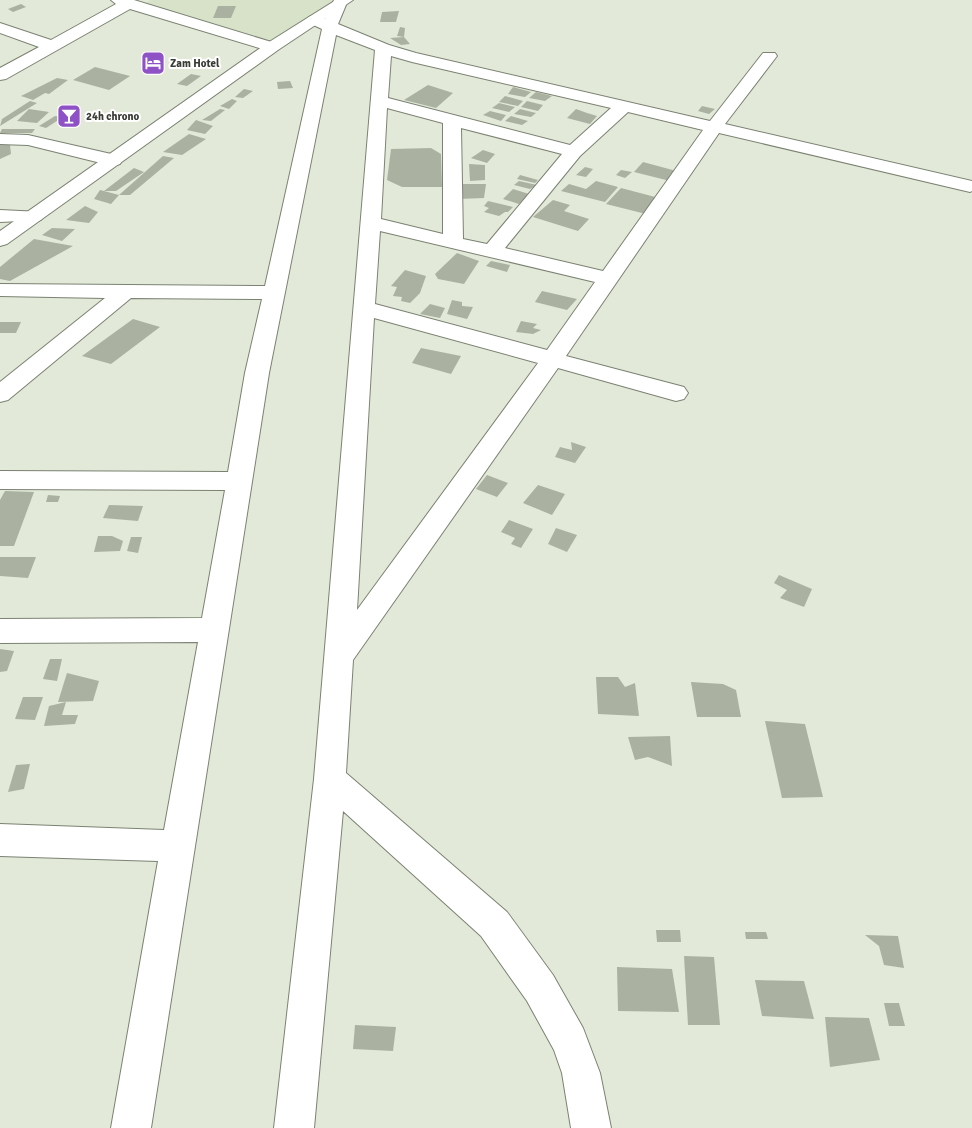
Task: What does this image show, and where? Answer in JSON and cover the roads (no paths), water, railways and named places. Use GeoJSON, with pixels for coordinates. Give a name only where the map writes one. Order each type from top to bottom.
{"type":"FeatureCollection","features":[{"type":"Feature","properties":{"kind":"street"},"geometry":{"type":"LineString","coordinates":[[0,75],[53,46],[123,2],[272,47]]}},
{"type":"Feature","properties":{"kind":"street"},"geometry":{"type":"LineString","coordinates":[[0,240],[272,47],[334,10]]}},
{"type":"Feature","properties":{"kind":"street"},"geometry":{"type":"LineString","coordinates":[[334,10],[383,48],[970,186]]}},
{"type":"Feature","properties":{"kind":"street"},"geometry":{"type":"LineString","coordinates":[[131,1128],[257,373],[334,10]]}},
{"type":"Feature","properties":{"kind":"street"},"geometry":{"type":"LineString","coordinates":[[0,28],[53,46]]}},
{"type":"Feature","properties":{"kind":"street"},"geometry":{"type":"LineString","coordinates":[[294,1128],[330,779],[364,308],[372,223],[383,48]]}},
{"type":"Feature","properties":{"kind":"street"},"geometry":{"type":"LineString","coordinates":[[339,658],[553,358],[714,127],[769,56]]}},
{"type":"Feature","properties":{"kind":"street"},"geometry":{"type":"LineString","coordinates":[[0,75],[20,75],[0,87]]}},
{"type":"Feature","properties":{"kind":"street"},"geometry":{"type":"LineString","coordinates":[[379,101],[574,152]]}},
{"type":"Feature","properties":{"kind":"street"},"geometry":{"type":"LineString","coordinates":[[491,252],[574,152],[624,106]]}},
{"type":"Feature","properties":{"kind":"street"},"geometry":{"type":"LineString","coordinates":[[452,120],[453,242]]}},
{"type":"Feature","properties":{"kind":"street"},"geometry":{"type":"LineString","coordinates":[[0,139],[36,142],[113,160]]}},
{"type":"Feature","properties":{"kind":"street"},"geometry":{"type":"LineString","coordinates":[[0,216],[34,216]]}},
{"type":"Feature","properties":{"kind":"street"},"geometry":{"type":"LineString","coordinates":[[372,223],[608,279]]}},
{"type":"Feature","properties":{"kind":"street"},"geometry":{"type":"LineString","coordinates":[[0,290],[274,293]]}},
{"type":"Feature","properties":{"kind":"street"},"geometry":{"type":"LineString","coordinates":[[0,394],[126,292]]}},
{"type":"Feature","properties":{"kind":"street"},"geometry":{"type":"LineString","coordinates":[[364,308],[676,393]]}},
{"type":"Feature","properties":{"kind":"street"},"geometry":{"type":"LineString","coordinates":[[0,480],[239,481]]}},
{"type":"Feature","properties":{"kind":"street"},"geometry":{"type":"LineString","coordinates":[[0,631],[214,630]]}},
{"type":"Feature","properties":{"kind":"street"},"geometry":{"type":"LineString","coordinates":[[330,779],[494,924],[540,988],[570,1041],[581,1073],[591,1128]]}},
{"type":"Feature","properties":{"kind":"street"},"geometry":{"type":"LineString","coordinates":[[0,840],[178,846]]}},
{"type":"Feature","properties":{"kind":"place","name":"Zam Hotel"},"geometry":{"type":"Point","coordinates":[153,63]}},
{"type":"Feature","properties":{"kind":"place","name":"24h chrono"},"geometry":{"type":"Point","coordinates":[69,116]}}]}
